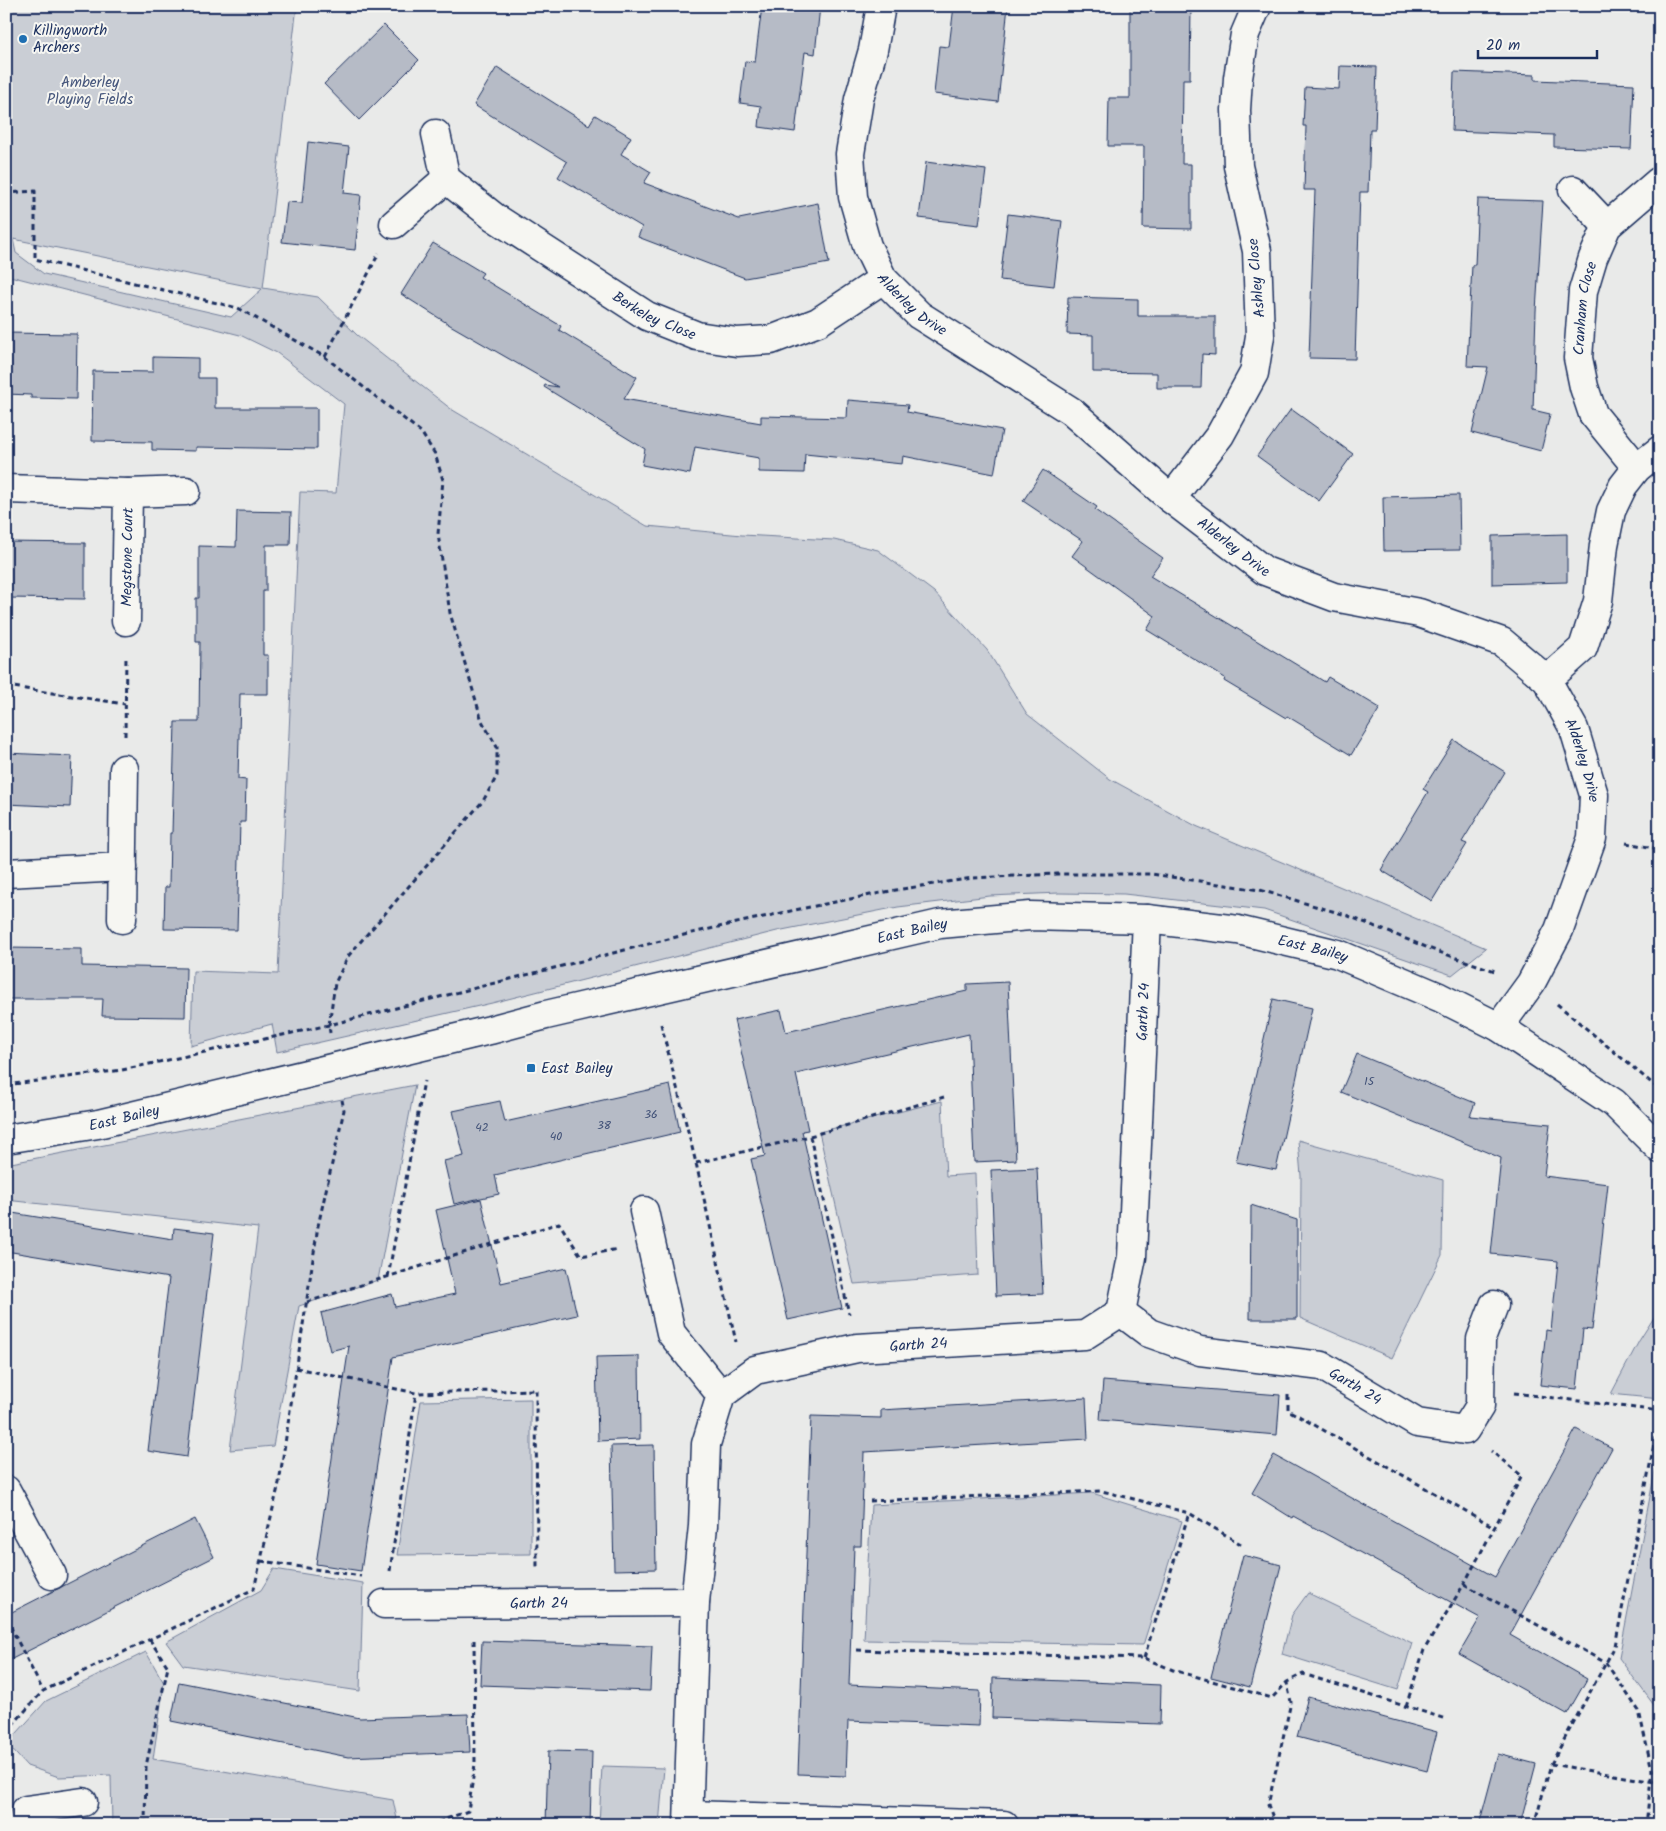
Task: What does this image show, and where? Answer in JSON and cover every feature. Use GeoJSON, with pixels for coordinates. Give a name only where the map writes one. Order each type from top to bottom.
{"type":"FeatureCollection","features":[{"type":"Feature","properties":{"kind":"street","name":"Alderley Drive"},"geometry":{"type":"LineString","coordinates":[[881,6],[873,50],[859,99],[850,154],[853,197],[867,246],[883,279],[919,315],[1071,411],[1171,499],[1265,570],[1334,597],[1419,613],[1502,642],[1547,680],[1574,729],[1594,795],[1592,838],[1559,930],[1531,983],[1499,1027]]}},
{"type":"Feature","properties":{"kind":"street","name":"Ashley Close"},"geometry":{"type":"LineString","coordinates":[[1171,499],[1220,435],[1254,373],[1260,336],[1256,251],[1238,166],[1236,110],[1238,78],[1245,34],[1257,6]]}},
{"type":"Feature","properties":{"kind":"street"},"geometry":{"type":"LineString","coordinates":[[394,224],[446,179],[436,134]]}},
{"type":"Feature","properties":{"kind":"street","name":"Berkeley Close"},"geometry":{"type":"LineString","coordinates":[[446,179],[494,217],[647,316],[697,336],[737,342],[771,340],[818,322],[883,279]]}},
{"type":"Feature","properties":{"kind":"street","name":"Cranham Close"},"geometry":{"type":"LineString","coordinates":[[1638,468],[1593,414],[1584,387],[1578,358],[1582,291],[1593,258],[1607,226],[1658,182]]}},
{"type":"Feature","properties":{"kind":"street"},"geometry":{"type":"LineString","coordinates":[[1573,190],[1607,226]]}},
{"type":"Feature","properties":{"kind":"street"},"geometry":{"type":"LineString","coordinates":[[1547,680],[1583,648],[1598,601],[1604,545],[1611,510],[1623,486],[1638,468],[1660,450]]}},
{"type":"Feature","properties":{"kind":"street","name":"Megstone Court"},"geometry":{"type":"LineString","coordinates":[[6,489],[128,493],[186,491]]}},
{"type":"Feature","properties":{"kind":"street","name":"Megstone Court"},"geometry":{"type":"LineString","coordinates":[[126,621],[128,493]]}},
{"type":"Feature","properties":{"kind":"street"},"geometry":{"type":"LineString","coordinates":[[122,919],[124,769]]}},
{"type":"Feature","properties":{"kind":"street"},"geometry":{"type":"LineString","coordinates":[[6,873],[122,867]]}},
{"type":"Feature","properties":{"kind":"street","name":"East Bailey"},"geometry":{"type":"LineString","coordinates":[[6,1139],[98,1124],[653,990],[940,924],[1030,916],[1147,919],[1238,930],[1338,954],[1439,997],[1499,1027],[1614,1103],[1660,1149]]}},
{"type":"Feature","properties":{"kind":"street","name":"Garth 24"},"geometry":{"type":"LineString","coordinates":[[721,1395],[755,1370],[857,1348],[1085,1335],[1121,1312],[1132,1257],[1147,919]]}},
{"type":"Feature","properties":{"kind":"street"},"geometry":{"type":"LineString","coordinates":[[644,1211],[671,1333],[721,1395],[706,1444],[703,1526],[695,1602],[689,1820],[1004,1825]]}},
{"type":"Feature","properties":{"kind":"street"},"geometry":{"type":"LineString","coordinates":[[1465,1430],[1480,1406],[1482,1339],[1494,1305]]}},
{"type":"Feature","properties":{"kind":"street","name":"Garth 24"},"geometry":{"type":"LineString","coordinates":[[1121,1312],[1149,1333],[1200,1351],[1322,1366],[1417,1423],[1465,1430]]}},
{"type":"Feature","properties":{"kind":"street"},"geometry":{"type":"LineString","coordinates":[[9,1499],[52,1575]]}},
{"type":"Feature","properties":{"kind":"street","name":"Garth 24"},"geometry":{"type":"LineString","coordinates":[[384,1604],[695,1602]]}},
{"type":"Feature","properties":{"kind":"street"},"geometry":{"type":"LineString","coordinates":[[22,1825],[26,1810],[83,1802]]}},
{"type":"Feature","properties":{"kind":"path"},"geometry":{"type":"LineString","coordinates":[[6,193],[36,191],[35,259],[238,308],[325,357],[420,432],[435,454],[443,480],[438,534],[450,613],[482,722],[497,746],[497,776],[483,801],[349,955],[335,982],[328,1025],[344,1110],[318,1226],[278,1483],[254,1589],[43,1691],[6,1732]]}},
{"type":"Feature","properties":{"kind":"path"},"geometry":{"type":"LineString","coordinates":[[325,357],[394,224]]}},
{"type":"Feature","properties":{"kind":"path"},"geometry":{"type":"LineString","coordinates":[[124,769],[126,621]]}},
{"type":"Feature","properties":{"kind":"path"},"geometry":{"type":"LineString","coordinates":[[6,686],[125,704]]}},
{"type":"Feature","properties":{"kind":"path"},"geometry":{"type":"LineString","coordinates":[[653,990],[696,1163],[738,1352],[755,1370]]}},
{"type":"Feature","properties":{"kind":"path"},"geometry":{"type":"LineString","coordinates":[[388,1277],[431,1044]]}},
{"type":"Feature","properties":{"kind":"path"},"geometry":{"type":"LineString","coordinates":[[696,1163],[810,1136],[944,1097]]}},
{"type":"Feature","properties":{"kind":"path"},"geometry":{"type":"LineString","coordinates":[[810,1136],[857,1348]]}},
{"type":"Feature","properties":{"kind":"path"},"geometry":{"type":"LineString","coordinates":[[307,1302],[560,1223],[581,1256],[651,1244]]}},
{"type":"Feature","properties":{"kind":"path"},"geometry":{"type":"LineString","coordinates":[[296,1368],[416,1393],[536,1390],[537,1603]]}},
{"type":"Feature","properties":{"kind":"path"},"geometry":{"type":"LineString","coordinates":[[1480,1389],[1660,1412],[1616,1646],[1551,1764],[1534,1825]]}},
{"type":"Feature","properties":{"kind":"path"},"geometry":{"type":"LineString","coordinates":[[1288,1390],[1288,1410],[1494,1527]]}},
{"type":"Feature","properties":{"kind":"path"},"geometry":{"type":"LineString","coordinates":[[384,1604],[390,1577],[416,1393]]}},
{"type":"Feature","properties":{"kind":"path"},"geometry":{"type":"LineString","coordinates":[[1406,1706],[1424,1650],[1464,1584],[1522,1476],[1465,1430]]}},
{"type":"Feature","properties":{"kind":"path"},"geometry":{"type":"LineString","coordinates":[[1654,1444],[1660,1445]]}},
{"type":"Feature","properties":{"kind":"path"},"geometry":{"type":"LineString","coordinates":[[870,1501],[1102,1491],[1189,1513],[1244,1546]]}},
{"type":"Feature","properties":{"kind":"path"},"geometry":{"type":"LineString","coordinates":[[1144,1658],[1189,1513]]}},
{"type":"Feature","properties":{"kind":"path"},"geometry":{"type":"LineString","coordinates":[[261,1561],[361,1576]]}},
{"type":"Feature","properties":{"kind":"path"},"geometry":{"type":"LineString","coordinates":[[1464,1584],[1606,1663],[1639,1711],[1652,1770],[1646,1825]]}},
{"type":"Feature","properties":{"kind":"path"},"geometry":{"type":"LineString","coordinates":[[430,1825],[468,1811],[475,1764],[474,1603]]}},
{"type":"Feature","properties":{"kind":"path"},"geometry":{"type":"LineString","coordinates":[[6,1618],[43,1691]]}},
{"type":"Feature","properties":{"kind":"path"},"geometry":{"type":"LineString","coordinates":[[145,1825],[146,1766],[168,1667],[150,1640]]}},
{"type":"Feature","properties":{"kind":"path"},"geometry":{"type":"LineString","coordinates":[[857,1650],[1144,1658],[1173,1670],[1272,1698],[1287,1682],[1303,1674],[1446,1719]]}},
{"type":"Feature","properties":{"kind":"path"},"geometry":{"type":"LineString","coordinates":[[1276,1825],[1268,1805],[1291,1702],[1287,1682]]}},
{"type":"Feature","properties":{"kind":"path"},"geometry":{"type":"LineString","coordinates":[[1551,1764],[1660,1783]]}},
{"type":"Feature","properties":{"kind":"green space","name":"Amberley Playing Fields"},"geometry":{"type":"Polygon","coordinates":[[[6,6],[297,6],[263,288],[318,297],[357,335],[451,409],[647,526],[742,535],[834,540],[878,550],[934,592],[987,650],[1027,714],[1110,779],[1196,826],[1486,948],[1452,975],[1264,910],[1124,894],[1059,893],[990,896],[898,907],[777,931],[492,1003],[277,1052],[272,1024],[191,1046],[193,971],[278,974],[300,492],[336,493],[344,404],[277,353],[240,335],[6,275],[6,6]],[[13,239],[16,253],[44,274],[231,317],[262,289],[13,239]]]}},
{"type":"Feature","properties":{"kind":"green space"},"geometry":{"type":"Polygon","coordinates":[[[415,1085],[378,1280],[299,1306],[273,1446],[230,1450],[258,1228],[6,1200],[6,1164],[415,1085]]]}},
{"type":"Feature","properties":{"kind":"green space"},"geometry":{"type":"Polygon","coordinates":[[[942,1101],[946,1176],[975,1174],[978,1275],[854,1284],[819,1132],[942,1101]]]}},
{"type":"Feature","properties":{"kind":"green space"},"geometry":{"type":"Polygon","coordinates":[[[1298,1140],[1443,1180],[1442,1255],[1392,1358],[1300,1318],[1301,1176],[1298,1140]]]}},
{"type":"Feature","properties":{"kind":"green space"},"geometry":{"type":"Polygon","coordinates":[[[1660,1308],[1660,1399],[1611,1394],[1639,1341],[1660,1308]]]}},
{"type":"Feature","properties":{"kind":"green space"},"geometry":{"type":"Polygon","coordinates":[[[531,1399],[531,1554],[397,1555],[421,1401],[531,1399]]]}},
{"type":"Feature","properties":{"kind":"green space"},"geometry":{"type":"Polygon","coordinates":[[[1658,1455],[1660,1455],[1660,1726],[1659,1712],[1619,1658],[1658,1455]]]}},
{"type":"Feature","properties":{"kind":"green space"},"geometry":{"type":"Polygon","coordinates":[[[1092,1493],[1182,1521],[1143,1645],[864,1640],[871,1505],[1092,1493]]]}},
{"type":"Feature","properties":{"kind":"green space"},"geometry":{"type":"Polygon","coordinates":[[[274,1569],[363,1583],[360,1691],[183,1665],[166,1642],[261,1590],[274,1569]]]}},
{"type":"Feature","properties":{"kind":"green space"},"geometry":{"type":"Polygon","coordinates":[[[1308,1593],[1412,1643],[1398,1690],[1282,1654],[1292,1615],[1308,1593]]]}},
{"type":"Feature","properties":{"kind":"green space"},"geometry":{"type":"Polygon","coordinates":[[[146,1652],[164,1683],[153,1759],[393,1800],[397,1819],[372,1825],[112,1825],[111,1775],[59,1777],[27,1766],[7,1744],[46,1701],[146,1652]]]}},
{"type":"Feature","properties":{"kind":"green space"},"geometry":{"type":"Polygon","coordinates":[[[602,1766],[664,1768],[659,1825],[599,1825],[602,1766]]]}},
{"type":"Feature","properties":{"kind":"building"},"geometry":{"type":"Polygon","coordinates":[[[762,6],[820,6],[815,54],[805,52],[795,132],[759,127],[761,106],[740,103],[745,61],[755,62],[762,6]]]}},
{"type":"Feature","properties":{"kind":"building"},"geometry":{"type":"Polygon","coordinates":[[[954,6],[1008,6],[998,102],[934,94],[939,46],[949,47],[954,6]]]}},
{"type":"Feature","properties":{"kind":"building"},"geometry":{"type":"Polygon","coordinates":[[[1130,6],[1191,6],[1190,79],[1183,79],[1182,164],[1191,164],[1191,229],[1143,228],[1144,146],[1108,146],[1109,98],[1130,98],[1130,6]]]}},
{"type":"Feature","properties":{"kind":"building"},"geometry":{"type":"Polygon","coordinates":[[[384,25],[419,60],[359,120],[324,84],[384,25]]]}},
{"type":"Feature","properties":{"kind":"building"},"geometry":{"type":"Polygon","coordinates":[[[1340,66],[1377,67],[1375,129],[1370,129],[1368,192],[1360,192],[1355,359],[1309,358],[1315,190],[1304,190],[1306,126],[1303,126],[1305,87],[1339,89],[1340,66]]]}},
{"type":"Feature","properties":{"kind":"building"},"geometry":{"type":"Polygon","coordinates":[[[497,67],[589,125],[595,115],[631,137],[621,154],[651,172],[644,183],[739,219],[818,203],[829,263],[745,278],[638,237],[642,227],[558,177],[567,162],[474,105],[497,67]]]}},
{"type":"Feature","properties":{"kind":"building"},"geometry":{"type":"Polygon","coordinates":[[[1454,72],[1535,75],[1535,80],[1634,84],[1631,149],[1554,147],[1554,135],[1452,131],[1454,72]]]}},
{"type":"Feature","properties":{"kind":"building"},"geometry":{"type":"Polygon","coordinates":[[[308,142],[349,147],[344,193],[361,195],[355,250],[282,242],[287,202],[302,203],[308,142]]]}},
{"type":"Feature","properties":{"kind":"building"},"geometry":{"type":"Polygon","coordinates":[[[926,162],[986,170],[979,225],[919,218],[926,162]]]}},
{"type":"Feature","properties":{"kind":"building"},"geometry":{"type":"Polygon","coordinates":[[[1478,199],[1543,201],[1536,311],[1533,410],[1550,414],[1541,451],[1472,433],[1488,367],[1467,366],[1472,265],[1475,265],[1478,199]]]}},
{"type":"Feature","properties":{"kind":"building"},"geometry":{"type":"Polygon","coordinates":[[[1008,214],[1062,221],[1054,286],[1000,280],[1008,214]]]}},
{"type":"Feature","properties":{"kind":"building"},"geometry":{"type":"Polygon","coordinates":[[[433,243],[483,273],[480,277],[561,326],[559,330],[637,377],[624,399],[761,423],[761,416],[847,418],[848,400],[908,405],[907,412],[1002,430],[994,474],[903,456],[902,464],[805,454],[804,473],[759,472],[759,458],[695,447],[690,474],[642,465],[645,449],[544,387],[545,385],[558,387],[450,325],[401,294],[433,243]]]}},
{"type":"Feature","properties":{"kind":"building"},"geometry":{"type":"Polygon","coordinates":[[[1068,297],[1138,299],[1138,316],[1215,316],[1215,355],[1202,354],[1201,388],[1157,388],[1157,373],[1093,372],[1093,335],[1067,334],[1068,297]]]}},
{"type":"Feature","properties":{"kind":"building"},"geometry":{"type":"Polygon","coordinates":[[[6,333],[77,334],[76,399],[31,398],[31,395],[6,394],[6,333]]]}},
{"type":"Feature","properties":{"kind":"building"},"geometry":{"type":"Polygon","coordinates":[[[153,357],[198,358],[198,378],[215,378],[215,408],[317,408],[317,449],[196,447],[196,451],[152,450],[152,442],[92,441],[93,371],[153,372],[153,357]]]}},
{"type":"Feature","properties":{"kind":"building"},"geometry":{"type":"Polygon","coordinates":[[[1291,409],[1353,454],[1319,501],[1257,456],[1291,409]]]}},
{"type":"Feature","properties":{"kind":"building"},"geometry":{"type":"Polygon","coordinates":[[[1043,470],[1097,507],[1095,510],[1163,558],[1150,576],[1325,682],[1328,677],[1380,708],[1351,755],[1224,681],[1225,678],[1147,630],[1155,616],[1072,556],[1083,541],[1023,501],[1043,470]]]}},
{"type":"Feature","properties":{"kind":"building"},"geometry":{"type":"Polygon","coordinates":[[[1459,495],[1460,550],[1384,551],[1383,497],[1459,495]]]}},
{"type":"Feature","properties":{"kind":"building"},"geometry":{"type":"Polygon","coordinates":[[[237,511],[291,512],[290,545],[266,545],[266,591],[263,591],[263,655],[268,655],[268,694],[240,694],[238,779],[246,780],[245,822],[240,822],[237,930],[164,929],[165,887],[169,887],[170,833],[172,833],[175,722],[199,722],[200,642],[196,642],[196,598],[199,598],[199,546],[236,547],[237,511]]]}},
{"type":"Feature","properties":{"kind":"building"},"geometry":{"type":"Polygon","coordinates":[[[1567,534],[1567,582],[1492,584],[1492,536],[1567,534]]]}},
{"type":"Feature","properties":{"kind":"building"},"geometry":{"type":"Polygon","coordinates":[[[6,542],[85,543],[85,599],[6,598],[6,542]]]}},
{"type":"Feature","properties":{"kind":"building"},"geometry":{"type":"Polygon","coordinates":[[[1454,740],[1505,772],[1462,842],[1467,844],[1432,901],[1381,870],[1428,792],[1423,789],[1454,740]]]}},
{"type":"Feature","properties":{"kind":"building"},"geometry":{"type":"Polygon","coordinates":[[[6,753],[72,756],[70,807],[6,804],[6,753]]]}},
{"type":"Feature","properties":{"kind":"building"},"geometry":{"type":"Polygon","coordinates":[[[6,948],[82,949],[82,966],[186,968],[185,1017],[102,1016],[103,999],[6,999],[6,948]]]}},
{"type":"Feature","properties":{"kind":"building"},"geometry":{"type":"Polygon","coordinates":[[[1008,982],[1016,1160],[974,1162],[969,1034],[796,1074],[808,1130],[802,1131],[842,1308],[788,1320],[751,1159],[765,1156],[734,1020],[781,1010],[786,1032],[967,991],[967,984],[1008,982]]]}},
{"type":"Feature","properties":{"kind":"building"},"geometry":{"type":"Polygon","coordinates":[[[1273,999],[1312,1008],[1276,1170],[1236,1162],[1273,999]]]}},
{"type":"Feature","properties":{"kind":"building"},"geometry":{"type":"Polygon","coordinates":[[[1357,1054],[1475,1103],[1470,1116],[1550,1124],[1544,1176],[1608,1184],[1592,1330],[1583,1329],[1577,1389],[1540,1385],[1546,1330],[1551,1331],[1558,1261],[1491,1254],[1501,1158],[1341,1092],[1357,1054]]]}},
{"type":"Feature","properties":{"kind":"building"},"geometry":{"type":"Polygon","coordinates":[[[670,1085],[680,1132],[495,1175],[499,1194],[454,1204],[444,1161],[464,1156],[453,1111],[500,1101],[505,1122],[670,1085]]]}},
{"type":"Feature","properties":{"kind":"building"},"geometry":{"type":"Polygon","coordinates":[[[1037,1168],[1043,1294],[996,1296],[991,1170],[1037,1168]]]}},
{"type":"Feature","properties":{"kind":"building"},"geometry":{"type":"Polygon","coordinates":[[[481,1199],[501,1283],[566,1268],[577,1315],[393,1357],[361,1571],[316,1564],[349,1346],[330,1351],[321,1313],[392,1294],[395,1307],[455,1294],[436,1210],[481,1199]]]}},
{"type":"Feature","properties":{"kind":"building"},"geometry":{"type":"Polygon","coordinates":[[[1251,1205],[1297,1220],[1297,1319],[1250,1319],[1251,1205]]]}},
{"type":"Feature","properties":{"kind":"building"},"geometry":{"type":"Polygon","coordinates":[[[6,1212],[173,1239],[174,1228],[214,1233],[187,1457],[148,1451],[169,1278],[6,1251],[6,1212]]]}},
{"type":"Feature","properties":{"kind":"building"},"geometry":{"type":"Polygon","coordinates":[[[639,1356],[640,1439],[598,1441],[596,1357],[639,1356]]]}},
{"type":"Feature","properties":{"kind":"building"},"geometry":{"type":"Polygon","coordinates":[[[1103,1381],[1280,1395],[1277,1435],[1100,1420],[1103,1381]]]}},
{"type":"Feature","properties":{"kind":"building"},"geometry":{"type":"Polygon","coordinates":[[[1086,1398],[1088,1439],[864,1452],[861,1546],[854,1546],[849,1685],[980,1691],[979,1726],[848,1721],[846,1776],[798,1774],[811,1416],[881,1418],[881,1410],[1086,1398]]]}},
{"type":"Feature","properties":{"kind":"building"},"geometry":{"type":"Polygon","coordinates":[[[1576,1429],[1612,1448],[1510,1635],[1587,1679],[1567,1714],[1459,1654],[1480,1618],[1293,1516],[1292,1518],[1252,1493],[1274,1455],[1495,1577],[1576,1429]]]}},
{"type":"Feature","properties":{"kind":"building"},"geometry":{"type":"Polygon","coordinates":[[[654,1445],[656,1569],[614,1570],[611,1446],[654,1445]]]}},
{"type":"Feature","properties":{"kind":"building"},"geometry":{"type":"Polygon","coordinates":[[[195,1519],[214,1557],[6,1662],[6,1615],[195,1519]]]}},
{"type":"Feature","properties":{"kind":"building"},"geometry":{"type":"Polygon","coordinates":[[[1243,1555],[1281,1565],[1250,1687],[1211,1677],[1243,1555]]]}},
{"type":"Feature","properties":{"kind":"building"},"geometry":{"type":"Polygon","coordinates":[[[482,1641],[652,1646],[650,1691],[480,1685],[482,1641]]]}},
{"type":"Feature","properties":{"kind":"building"},"geometry":{"type":"Polygon","coordinates":[[[993,1678],[1161,1685],[1160,1724],[992,1718],[993,1678]]]}},
{"type":"Feature","properties":{"kind":"building"},"geometry":{"type":"Polygon","coordinates":[[[179,1682],[360,1718],[468,1714],[470,1752],[348,1757],[171,1721],[179,1682]]]}},
{"type":"Feature","properties":{"kind":"building"},"geometry":{"type":"Polygon","coordinates":[[[1308,1697],[1437,1732],[1427,1771],[1297,1737],[1308,1697]]]}},
{"type":"Feature","properties":{"kind":"building"},"geometry":{"type":"Polygon","coordinates":[[[548,1751],[592,1752],[590,1825],[546,1825],[548,1751]]]}},
{"type":"Feature","properties":{"kind":"building"},"geometry":{"type":"Polygon","coordinates":[[[1498,1754],[1536,1764],[1520,1825],[1479,1825],[1498,1754]]]}},
{"type":"Feature","properties":{"kind":"place","name":"Killingworth Archers"},"geometry":{"type":"Point","coordinates":[23,39]}},
{"type":"Feature","properties":{"kind":"place","name":"East Bailey"},"geometry":{"type":"Point","coordinates":[531,1068]}}]}
